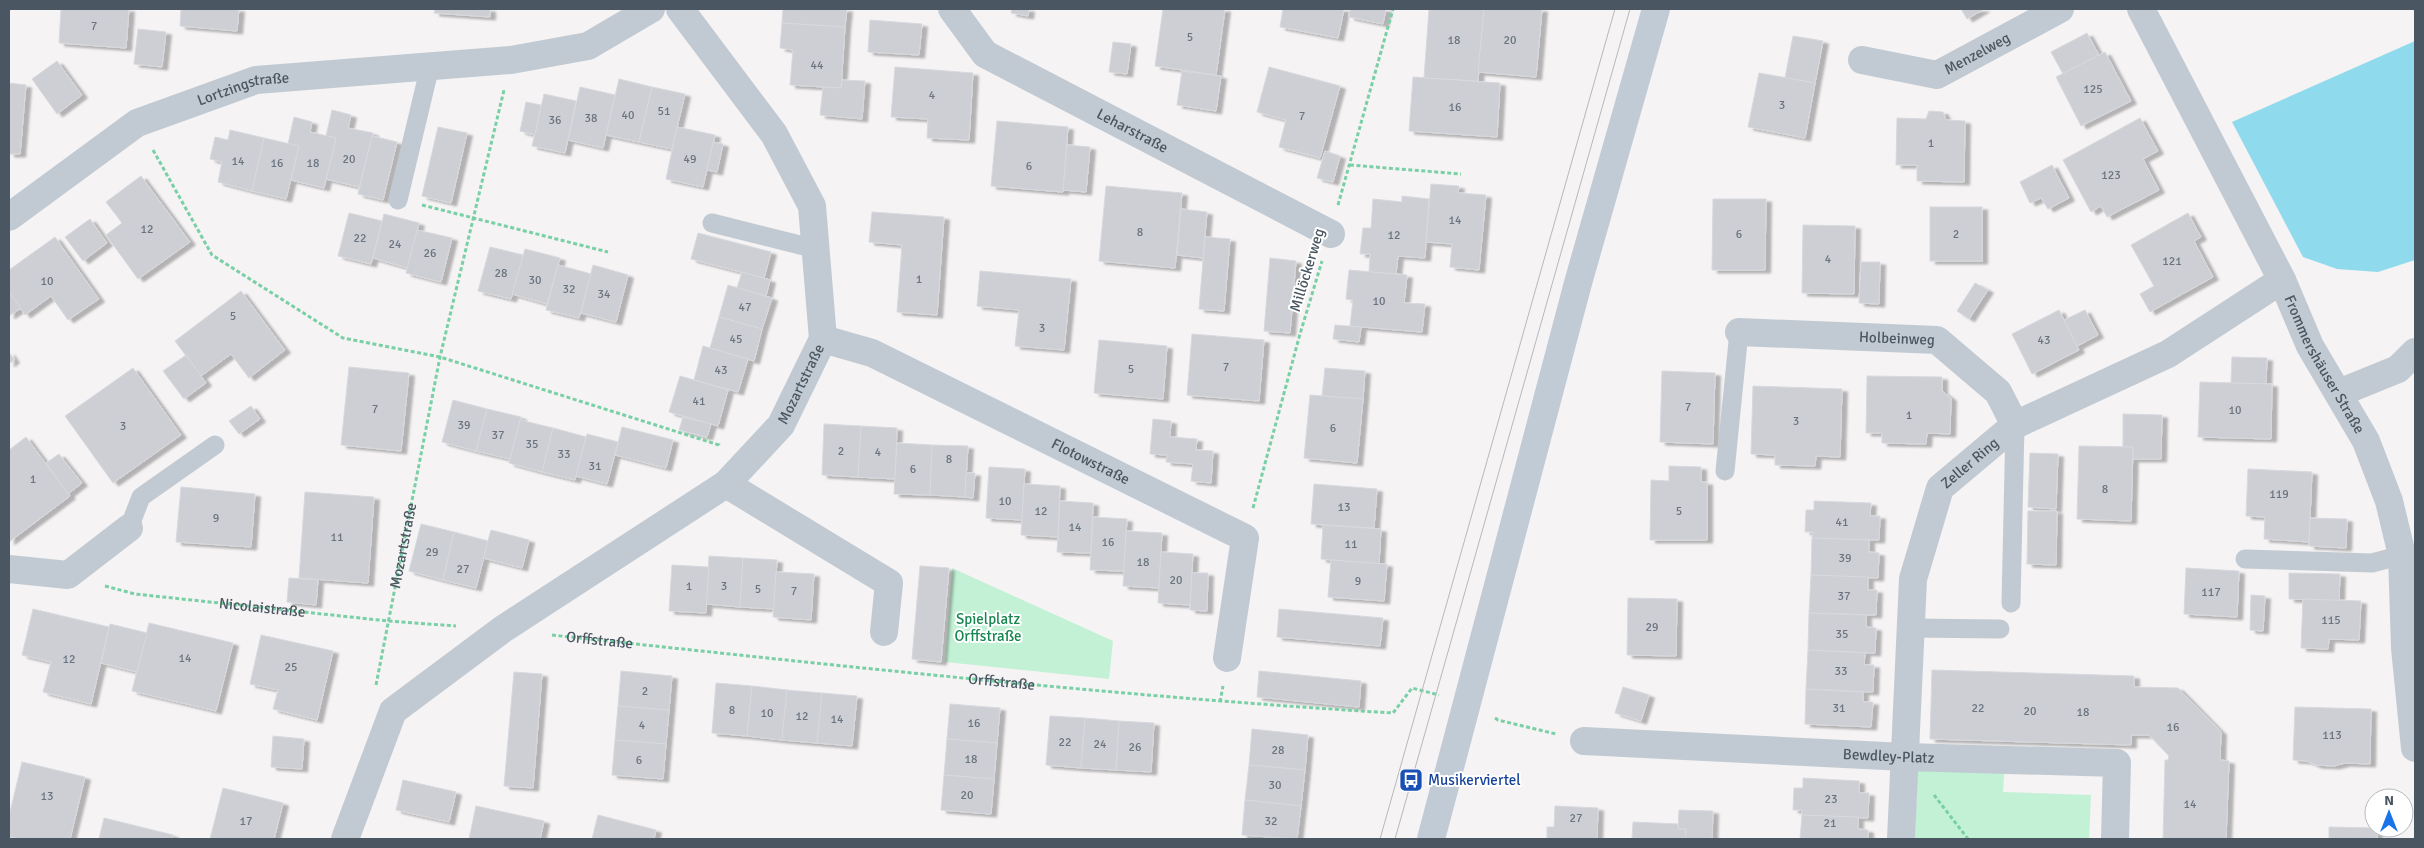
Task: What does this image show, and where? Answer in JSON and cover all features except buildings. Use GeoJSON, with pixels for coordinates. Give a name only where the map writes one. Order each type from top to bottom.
{"type":"FeatureCollection","features":[{"type":"Feature","properties":{"kind":"main road"},"geometry":{"type":"LineString","coordinates":[[1431,839],[1476,707],[1575,292],[1656,9]]}},
{"type":"Feature","properties":{"kind":"street","name":"Lortzingstraße"},"geometry":{"type":"LineString","coordinates":[[9,217],[138,123],[256,80],[512,60],[588,46],[651,9]]}},
{"type":"Feature","properties":{"kind":"street","name":"Mozartstraße"},"geometry":{"type":"LineString","coordinates":[[345,839],[392,711],[503,629],[726,484],[781,425],[823,339],[812,206],[774,134],[680,9]]}},
{"type":"Feature","properties":{"kind":"street","name":"Leharstraße"},"geometry":{"type":"LineString","coordinates":[[952,9],[985,54],[1330,234]]}},
{"type":"Feature","properties":{"kind":"street","name":"Menzelweg"},"geometry":{"type":"LineString","coordinates":[[1862,60],[1937,75],[2060,9]]}},
{"type":"Feature","properties":{"kind":"street","name":"Frommershäuser Straße"},"geometry":{"type":"LineString","coordinates":[[2141,9],[2282,280],[2310,346],[2366,441],[2390,501],[2408,555],[2405,648],[2415,748]]}},
{"type":"Feature","properties":{"kind":"street","name":"Zeller Ring"},"geometry":{"type":"LineString","coordinates":[[1901,839],[1913,579],[1940,488],[2016,425],[2168,354],[2282,280]]}},
{"type":"Feature","properties":{"kind":"street","name":"Holbeinweg"},"geometry":{"type":"LineString","coordinates":[[1738,332],[1937,340],[1998,392],[2016,425]]}},
{"type":"Feature","properties":{"kind":"street","name":"Flotowstraße"},"geometry":{"type":"LineString","coordinates":[[823,339],[872,353],[1245,538]]}},
{"type":"Feature","properties":{"kind":"street"},"geometry":{"type":"LineString","coordinates":[[2339,394],[2398,369],[2415,352]]}},
{"type":"Feature","properties":{"kind":"street"},"geometry":{"type":"LineString","coordinates":[[726,484],[889,583],[884,632]]}},
{"type":"Feature","properties":{"kind":"street"},"geometry":{"type":"LineString","coordinates":[[9,569],[68,575],[129,528]]}},
{"type":"Feature","properties":{"kind":"street"},"geometry":{"type":"LineString","coordinates":[[1227,658],[1245,538]]}},
{"type":"Feature","properties":{"kind":"street","name":"Bewdley-Platz"},"geometry":{"type":"LineString","coordinates":[[1584,741],[1905,757],[2117,763],[2114,839]]}},
{"type":"Feature","properties":{"kind":"lane"},"geometry":{"type":"LineString","coordinates":[[398,200],[430,66]]}},
{"type":"Feature","properties":{"kind":"lane"},"geometry":{"type":"LineString","coordinates":[[712,223],[816,249]]}},
{"type":"Feature","properties":{"kind":"lane"},"geometry":{"type":"LineString","coordinates":[[1725,471],[1738,332]]}},
{"type":"Feature","properties":{"kind":"lane"},"geometry":{"type":"LineString","coordinates":[[2011,603],[2016,425]]}},
{"type":"Feature","properties":{"kind":"lane"},"geometry":{"type":"LineString","coordinates":[[129,528],[141,497],[215,445]]}},
{"type":"Feature","properties":{"kind":"lane"},"geometry":{"type":"LineString","coordinates":[[2245,559],[2372,562],[2408,555]]}},
{"type":"Feature","properties":{"kind":"lane"},"geometry":{"type":"LineString","coordinates":[[1911,628],[2000,629]]}},
{"type":"Feature","properties":{"kind":"path","name":"Millöckerweg"},"geometry":{"type":"LineString","coordinates":[[1245,538],[1300,334],[1394,9]]}},
{"type":"Feature","properties":{"kind":"path"},"geometry":{"type":"LineString","coordinates":[[440,357],[512,60]]}},
{"type":"Feature","properties":{"kind":"path"},"geometry":{"type":"LineString","coordinates":[[138,123],[212,255],[343,338],[440,357],[719,445],[726,484]]}},
{"type":"Feature","properties":{"kind":"path"},"geometry":{"type":"LineString","coordinates":[[1350,165],[1461,174]]}},
{"type":"Feature","properties":{"kind":"path"},"geometry":{"type":"LineString","coordinates":[[398,200],[474,217],[608,252]]}},
{"type":"Feature","properties":{"kind":"path","name":"Mozartstraße"},"geometry":{"type":"LineString","coordinates":[[388,621],[440,357]]}},
{"type":"Feature","properties":{"kind":"path","name":"Nicolaistraße"},"geometry":{"type":"LineString","coordinates":[[135,594],[388,621]]}},
{"type":"Feature","properties":{"kind":"path"},"geometry":{"type":"LineString","coordinates":[[388,621],[503,629]]}},
{"type":"Feature","properties":{"kind":"path","name":"Orffstraße"},"geometry":{"type":"LineString","coordinates":[[552,635],[881,671],[1220,702],[1393,713],[1412,688],[1476,707]]}},
{"type":"Feature","properties":{"kind":"path"},"geometry":{"type":"LineString","coordinates":[[1476,707],[1498,720],[1584,741]]}},
{"type":"Feature","properties":{"kind":"path"},"geometry":{"type":"LineString","coordinates":[[1905,757],[1968,839]]}},
{"type":"Feature","properties":{"kind":"green space","name":"Spielplatz Orffstraße"},"geometry":{"type":"Polygon","coordinates":[[[952,568],[1113,641],[1109,679],[945,662],[952,568]]]}},
{"type":"Feature","properties":{"kind":"green space"},"geometry":{"type":"Polygon","coordinates":[[[1918,757],[2005,760],[2003,792],[2091,795],[2089,839],[1915,839],[1918,757]]]}},
{"type":"Feature","properties":{"kind":"water"},"geometry":{"type":"Polygon","coordinates":[[[2415,41],[2415,260],[2378,272],[2337,269],[2303,257],[2232,122],[2415,41]]]}},
{"type":"Feature","properties":{"kind":"tram line"},"geometry":{"type":"LineString","coordinates":[[1380,839],[1615,9]]}},
{"type":"Feature","properties":{"kind":"tram line"},"geometry":{"type":"LineString","coordinates":[[1395,839],[1630,9]]}},
{"type":"Feature","properties":{"kind":"place","name":"Musikerviertel"},"geometry":{"type":"Point","coordinates":[1411,780]}}]}
